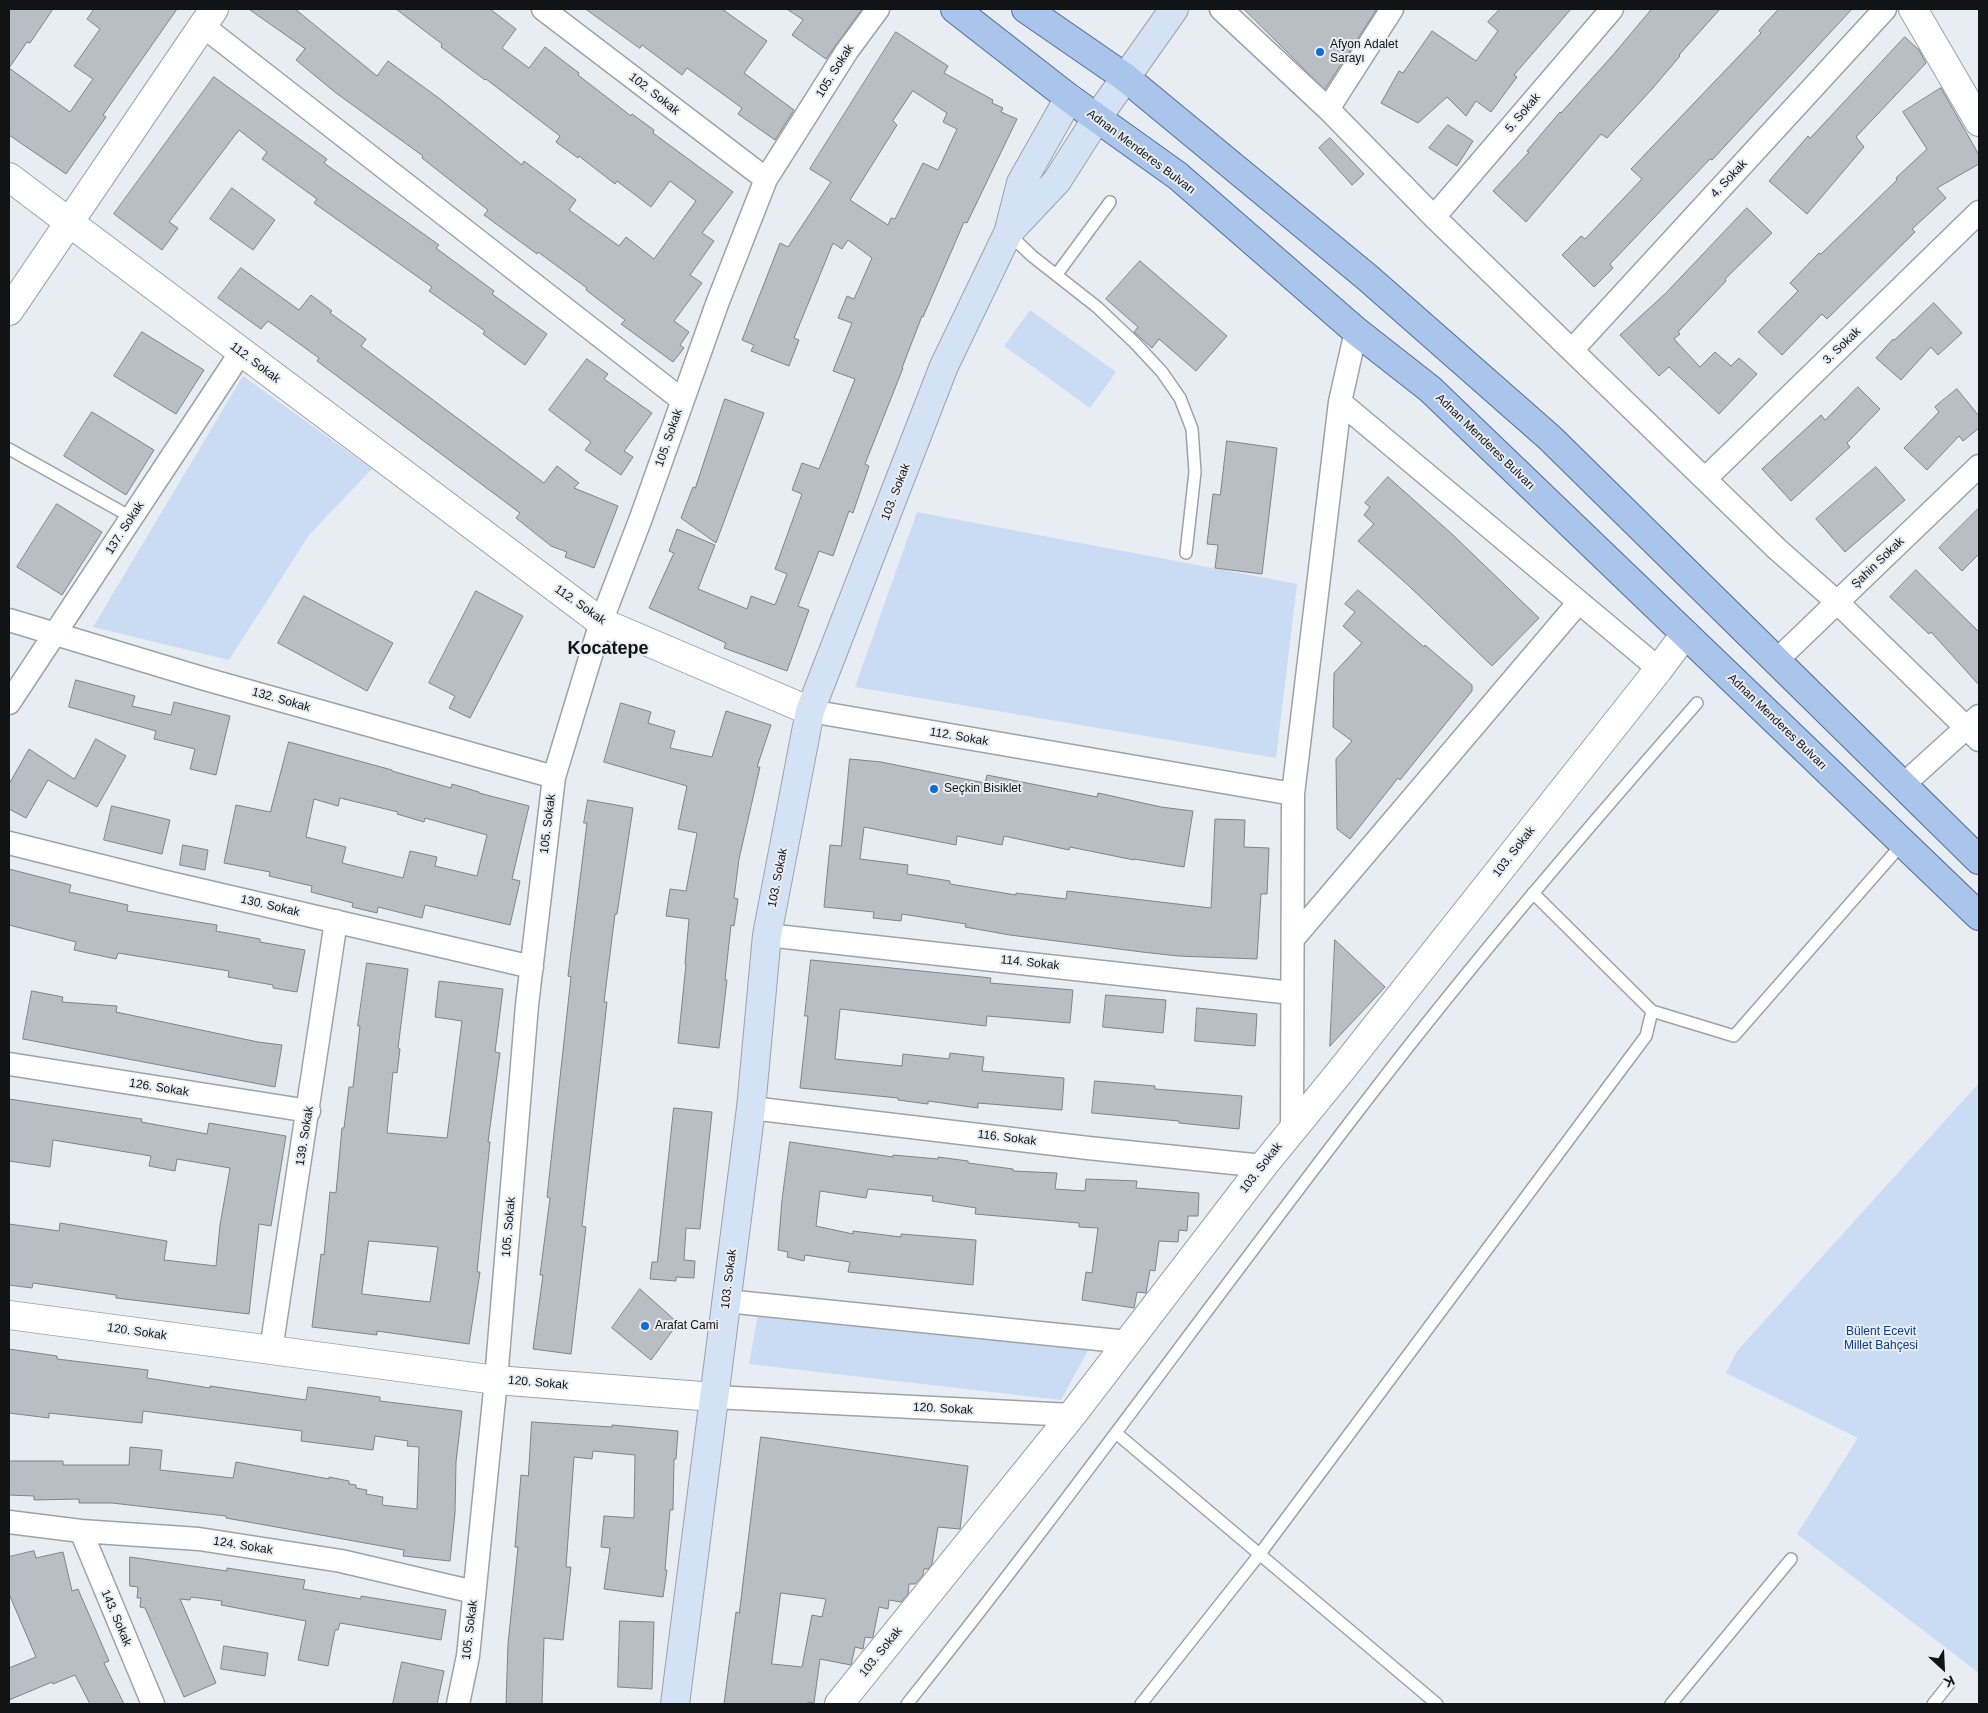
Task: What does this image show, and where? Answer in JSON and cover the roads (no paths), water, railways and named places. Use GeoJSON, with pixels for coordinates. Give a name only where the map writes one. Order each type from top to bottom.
{"type":"FeatureCollection","features":[{"type":"Feature","properties":{"kind":"main road","name":"Adnan Menderes Bulvarı"},"geometry":{"type":"LineString","coordinates":[[955,9],[1069,98],[1178,176],[1356,331],[1430,389],[1979,916]]}},
{"type":"Feature","properties":{"kind":"main road"},"geometry":{"type":"LineString","coordinates":[[1026,9],[1126,78],[1368,278],[1550,438],[1979,860]]}},
{"type":"Feature","properties":{"kind":"main road","name":"103. Sokak"},"geometry":{"type":"LineString","coordinates":[[675,1704],[751,1108],[767,935],[810,711],[944,366],[1008,233],[1057,181],[1097,118],[1174,9]]}},
{"type":"Feature","properties":{"kind":"main road"},"geometry":{"type":"LineString","coordinates":[[1008,233],[1021,183],[1069,98]]}},
{"type":"Feature","properties":{"kind":"street","name":"102. Sokak"},"geometry":{"type":"LineString","coordinates":[[543,9],[766,180]]}},
{"type":"Feature","properties":{"kind":"street","name":"105. Sokak"},"geometry":{"type":"LineString","coordinates":[[458,1704],[468,1656],[496,1380],[532,967],[554,777],[601,622],[641,518],[682,400],[766,180],[847,51],[878,9]]}},
{"type":"Feature","properties":{"kind":"street"},"geometry":{"type":"LineString","coordinates":[[1221,9],[1328,110],[1434,217],[1777,549],[1975,728],[1903,785]]}},
{"type":"Feature","properties":{"kind":"street"},"geometry":{"type":"LineString","coordinates":[[1328,110],[1392,9]]}},
{"type":"Feature","properties":{"kind":"street","name":"5. Sokak"},"geometry":{"type":"LineString","coordinates":[[1434,217],[1612,9]]}},
{"type":"Feature","properties":{"kind":"street","name":"4. Sokak"},"geometry":{"type":"LineString","coordinates":[[1572,350],[1886,9]]}},
{"type":"Feature","properties":{"kind":"street"},"geometry":{"type":"LineString","coordinates":[[1914,9],[1979,122]]}},
{"type":"Feature","properties":{"kind":"street"},"geometry":{"type":"LineString","coordinates":[[9,311],[208,18],[682,400]]}},
{"type":"Feature","properties":{"kind":"street","name":"112. Sokak"},"geometry":{"type":"LineString","coordinates":[[9,177],[601,622],[810,711],[1293,794]]}},
{"type":"Feature","properties":{"kind":"street","name":"3. Sokak"},"geometry":{"type":"LineString","coordinates":[[1705,479],[1979,212]]}},
{"type":"Feature","properties":{"kind":"street"},"geometry":{"type":"LineString","coordinates":[[1292,1129],[1293,794],[1340,402],[1356,331]]}},
{"type":"Feature","properties":{"kind":"street","name":"137. Sokak"},"geometry":{"type":"LineString","coordinates":[[9,703],[241,352]]}},
{"type":"Feature","properties":{"kind":"street"},"geometry":{"type":"LineString","coordinates":[[1340,402],[1659,669]]}},
{"type":"Feature","properties":{"kind":"street","name":"Şahin Sokak"},"geometry":{"type":"LineString","coordinates":[[1776,661],[1979,466]]}},
{"type":"Feature","properties":{"kind":"street"},"geometry":{"type":"LineString","coordinates":[[1293,939],[1579,602]]}},
{"type":"Feature","properties":{"kind":"street","name":"132. Sokak"},"geometry":{"type":"LineString","coordinates":[[9,620],[205,679],[554,777]]}},
{"type":"Feature","properties":{"kind":"street","name":"103. Sokak"},"geometry":{"type":"LineString","coordinates":[[839,1704],[1072,1415],[1292,1129],[1345,1065],[1685,634]]}},
{"type":"Feature","properties":{"kind":"street","name":"130. Sokak"},"geometry":{"type":"LineString","coordinates":[[9,843],[160,881],[532,967]]}},
{"type":"Feature","properties":{"kind":"street","name":"139. Sokak"},"geometry":{"type":"LineString","coordinates":[[271,1350],[309,1111],[336,922]]}},
{"type":"Feature","properties":{"kind":"street","name":"114. Sokak"},"geometry":{"type":"LineString","coordinates":[[767,935],[1292,993]]}},
{"type":"Feature","properties":{"kind":"street","name":"126. Sokak"},"geometry":{"type":"LineString","coordinates":[[9,1064],[309,1111]]}},
{"type":"Feature","properties":{"kind":"street","name":"116. Sokak"},"geometry":{"type":"LineString","coordinates":[[751,1108],[1088,1148],[1263,1166]]}},
{"type":"Feature","properties":{"kind":"street"},"geometry":{"type":"LineString","coordinates":[[726,1300],[1128,1342]]}},
{"type":"Feature","properties":{"kind":"street","name":"120. Sokak"},"geometry":{"type":"LineString","coordinates":[[9,1315],[496,1380],[714,1397],[1072,1415]]}},
{"type":"Feature","properties":{"kind":"street","name":"124. Sokak"},"geometry":{"type":"LineString","coordinates":[[9,1522],[81,1531],[199,1539],[341,1561],[474,1592]]}},
{"type":"Feature","properties":{"kind":"street","name":"143. Sokak"},"geometry":{"type":"LineString","coordinates":[[81,1531],[153,1704]]}},
{"type":"Feature","properties":{"kind":"lane"},"geometry":{"type":"LineString","coordinates":[[1056,274],[1110,202]]}},
{"type":"Feature","properties":{"kind":"lane"},"geometry":{"type":"LineString","coordinates":[[1008,233],[1032,256],[1097,307],[1135,343],[1162,372],[1180,398],[1192,429],[1195,472],[1186,553]]}},
{"type":"Feature","properties":{"kind":"lane"},"geometry":{"type":"LineString","coordinates":[[9,449],[131,518]]}},
{"type":"Feature","properties":{"kind":"lane"},"geometry":{"type":"LineString","coordinates":[[907,1704],[1116,1433],[1374,1090],[1533,893],[1698,703]]}},
{"type":"Feature","properties":{"kind":"lane"},"geometry":{"type":"LineString","coordinates":[[1533,893],[1652,1011],[1734,1036],[1903,843]]}},
{"type":"Feature","properties":{"kind":"lane"},"geometry":{"type":"LineString","coordinates":[[1140,1704],[1259,1555],[1646,1036],[1652,1011]]}},
{"type":"Feature","properties":{"kind":"lane"},"geometry":{"type":"LineString","coordinates":[[1116,1433],[1437,1704]]}},
{"type":"Feature","properties":{"kind":"lane"},"geometry":{"type":"LineString","coordinates":[[1672,1704],[1791,1559]]}},
{"type":"Feature","properties":{"kind":"lane"},"geometry":{"type":"LineString","coordinates":[[1932,1704],[1949,1684]]}},
{"type":"Feature","properties":{"kind":"place","name":"Afyon Adalet Sarayı"},"geometry":{"type":"Point","coordinates":[1320,52]}},
{"type":"Feature","properties":{"kind":"place","name":"Seçkin Bisiklet"},"geometry":{"type":"Point","coordinates":[934,789]}},
{"type":"Feature","properties":{"kind":"place","name":"Arafat Cami"},"geometry":{"type":"Point","coordinates":[645,1326]}},
{"type":"Feature","properties":{"kind":"district","name":"Kocatepe"},"geometry":{"type":"Point","coordinates":[608,649]}},
{"type":"Feature","properties":{"kind":"park label","name":"Bülent Ecevit Millet Bahçesi"},"geometry":{"type":"Point","coordinates":[1881,1339]}}]}
